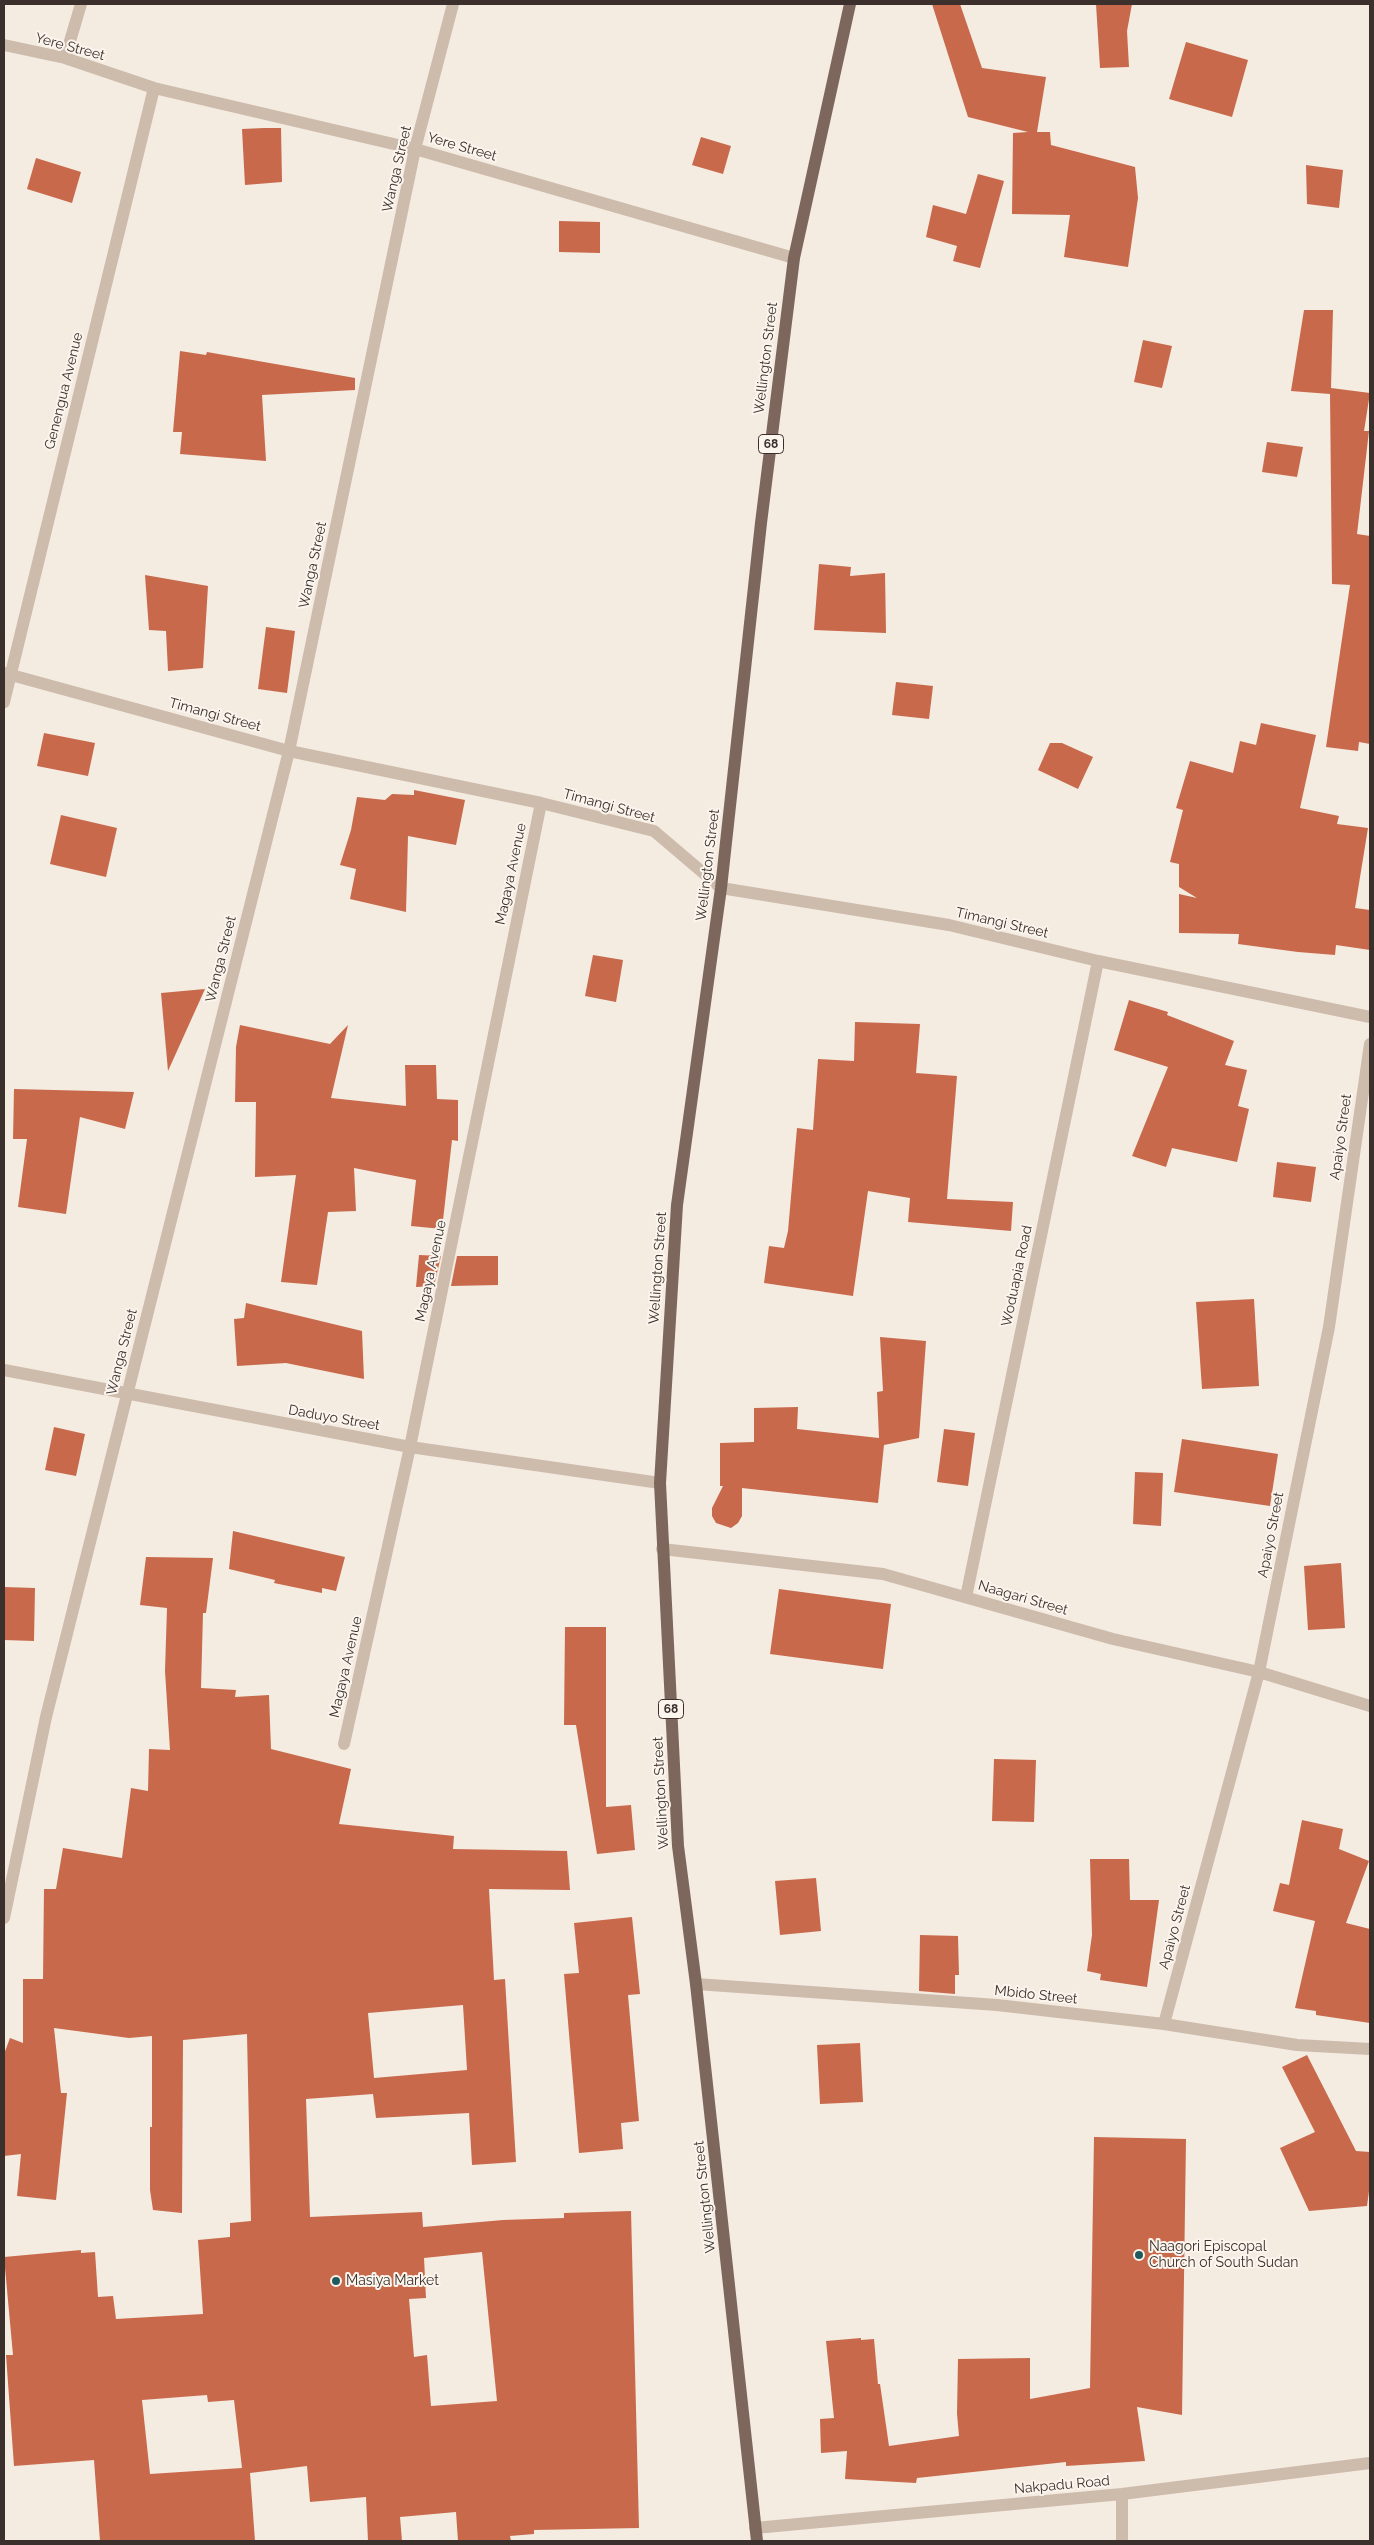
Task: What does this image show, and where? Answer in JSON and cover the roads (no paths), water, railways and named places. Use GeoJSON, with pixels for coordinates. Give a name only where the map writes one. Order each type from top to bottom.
{"type":"FeatureCollection","features":[{"type":"Feature","properties":{"kind":"main road","name":"Wellington Street"},"geometry":{"type":"LineString","coordinates":[[757,2541],[696,1984],[678,1846],[660,1483],[677,1205],[721,888],[761,523],[794,258],[850,4]]}},
{"type":"Feature","properties":{"kind":"street"},"geometry":{"type":"LineString","coordinates":[[65,58],[81,4]]}},
{"type":"Feature","properties":{"kind":"street","name":"Wanga Street"},"geometry":{"type":"LineString","coordinates":[[4,1918],[46,1717],[289,751],[415,149],[453,4]]}},
{"type":"Feature","properties":{"kind":"street","name":"Yere Street"},"geometry":{"type":"LineString","coordinates":[[4,45],[65,58],[154,88],[415,149],[794,258]]}},
{"type":"Feature","properties":{"kind":"street","name":"Genengua Avenue"},"geometry":{"type":"LineString","coordinates":[[4,702],[7,674],[154,88]]}},
{"type":"Feature","properties":{"kind":"street","name":"Timangi Street"},"geometry":{"type":"LineString","coordinates":[[7,674],[289,751],[541,803],[654,831],[721,888],[949,925],[1098,961],[1370,1017]]}},
{"type":"Feature","properties":{"kind":"street","name":"Magaya Avenue"},"geometry":{"type":"LineString","coordinates":[[344,1744],[410,1447],[541,803]]}},
{"type":"Feature","properties":{"kind":"street","name":"Woduapia Road"},"geometry":{"type":"LineString","coordinates":[[966,1597],[1098,961]]}},
{"type":"Feature","properties":{"kind":"street","name":"Apaiyo Street"},"geometry":{"type":"LineString","coordinates":[[1164,2024],[1259,1672],[1329,1327],[1370,1044]]}},
{"type":"Feature","properties":{"kind":"street","name":"Daduyo Street"},"geometry":{"type":"LineString","coordinates":[[4,1370],[126,1395],[410,1447],[660,1483]]}},
{"type":"Feature","properties":{"kind":"street","name":"Naagari Street"},"geometry":{"type":"LineString","coordinates":[[662,1549],[883,1574],[1113,1639],[1259,1672],[1370,1706]]}},
{"type":"Feature","properties":{"kind":"street","name":"Mbido Street"},"geometry":{"type":"LineString","coordinates":[[696,1984],[996,2005],[1164,2024],[1297,2045],[1370,2049]]}},
{"type":"Feature","properties":{"kind":"street","name":"Nakpadu Road"},"geometry":{"type":"LineString","coordinates":[[755,2528],[1122,2494],[1370,2463]]}},
{"type":"Feature","properties":{"kind":"street"},"geometry":{"type":"LineString","coordinates":[[1122,2494],[1122,2541]]}},
{"type":"Feature","properties":{"kind":"place","name":"Naagori Episcopal Church of South Sudan"},"geometry":{"type":"Point","coordinates":[1139,2255]}},
{"type":"Feature","properties":{"kind":"place","name":"Masiya Market"},"geometry":{"type":"Point","coordinates":[336,2281]}}]}
